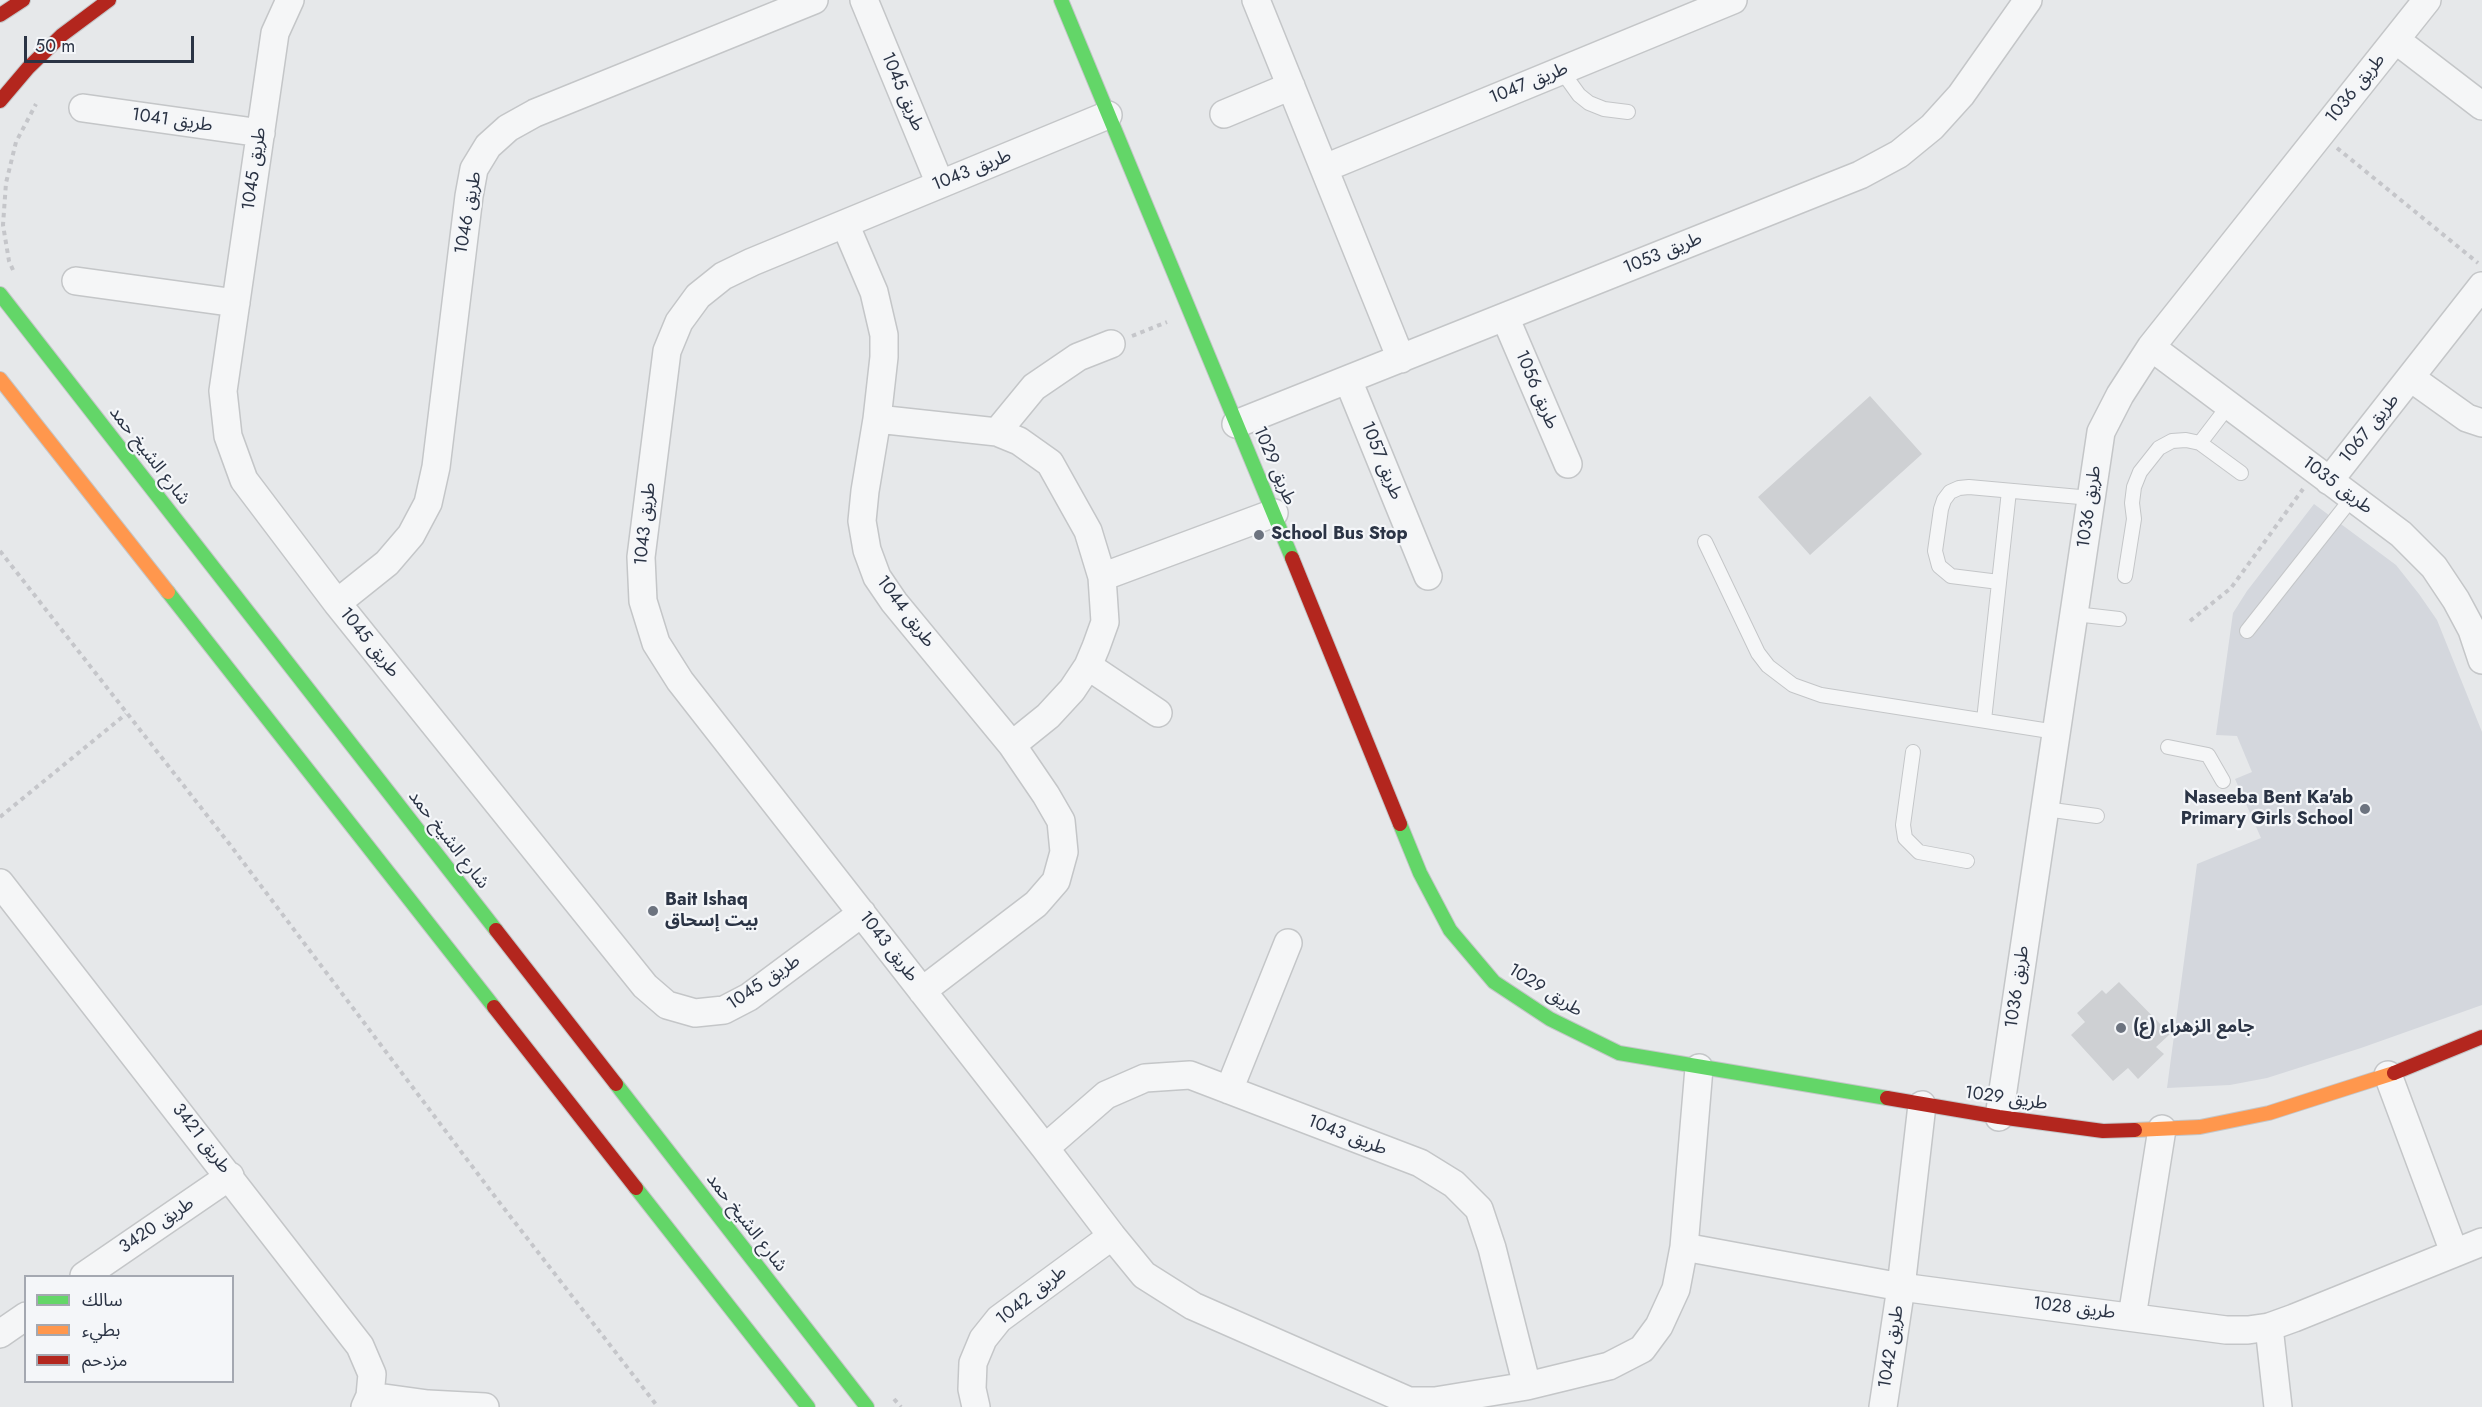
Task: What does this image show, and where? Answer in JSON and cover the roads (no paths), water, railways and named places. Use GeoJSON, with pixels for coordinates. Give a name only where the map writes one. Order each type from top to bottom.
{"type":"FeatureCollection","features":[{"type":"Feature","properties":{"kind":"main road"},"geometry":{"type":"LineString","coordinates":[[0,15],[23,0]]}},
{"type":"Feature","properties":{"kind":"main road"},"geometry":{"type":"LineString","coordinates":[[0,101],[28,68],[62,35],[109,0]]}},
{"type":"Feature","properties":{"kind":"main road","name":"طريق 1029"},"geometry":{"type":"LineString","coordinates":[[1061,0],[1274,513],[1420,873],[1450,930],[1494,982],[1550,1019],[1619,1053],[1922,1105],[2103,1131],[2162,1130],[2200,1126],[2270,1113],[2388,1075],[2482,1037]]}},
{"type":"Feature","properties":{"kind":"main road","name":"شارع الشيخ حمد"},"geometry":{"type":"LineString","coordinates":[[0,294],[867,1407]]}},
{"type":"Feature","properties":{"kind":"main road"},"geometry":{"type":"LineString","coordinates":[[0,379],[808,1407]]}},
{"type":"Feature","properties":{"kind":"street","name":"طريق 1045"},"geometry":{"type":"LineString","coordinates":[[290,0],[275,33],[223,391],[228,436],[244,480],[337,603],[645,986],[667,1005],[694,1013],[724,1010],[749,997],[862,913]]}},
{"type":"Feature","properties":{"kind":"street","name":"طريق 1046"},"geometry":{"type":"LineString","coordinates":[[337,603],[387,563],[411,535],[428,503],[436,467],[469,196],[474,169],[488,146],[508,128],[535,113],[814,0]]}},
{"type":"Feature","properties":{"kind":"street","name":"طريق 1045"},"geometry":{"type":"LineString","coordinates":[[864,0],[940,184]]}},
{"type":"Feature","properties":{"kind":"street"},"geometry":{"type":"LineString","coordinates":[[1256,0],[1401,359]]}},
{"type":"Feature","properties":{"kind":"street","name":"طريق 1047"},"geometry":{"type":"LineString","coordinates":[[1325,168],[1733,0]]}},
{"type":"Feature","properties":{"kind":"street","name":"طريق 1053"},"geometry":{"type":"LineString","coordinates":[[1236,424],[1860,175],[1899,154],[1932,127],[1961,95],[2028,0]]}},
{"type":"Feature","properties":{"kind":"street","name":"طريق 1036"},"geometry":{"type":"LineString","coordinates":[[1999,1117],[2101,432],[2120,395],[2151,347],[2427,0]]}},
{"type":"Feature","properties":{"kind":"street"},"geometry":{"type":"LineString","coordinates":[[2396,40],[2482,106]]}},
{"type":"Feature","properties":{"kind":"street"},"geometry":{"type":"LineString","coordinates":[[1224,114],[1291,86]]}},
{"type":"Feature","properties":{"kind":"street","name":"طريق 1041"},"geometry":{"type":"LineString","coordinates":[[84,108],[261,134]]}},
{"type":"Feature","properties":{"kind":"street","name":"طريق 1043"},"geometry":{"type":"LineString","coordinates":[[1108,115],[723,276],[698,296],[679,322],[667,351],[641,557],[643,601],[656,643],[680,681],[1144,1275],[1193,1306],[1410,1401],[1435,1401],[1527,1386],[1609,1366],[1642,1349],[1659,1326],[1676,1289],[1684,1247],[1699,1068]]}},
{"type":"Feature","properties":{"kind":"street","name":"طريق 1044"},"geometry":{"type":"LineString","coordinates":[[845,224],[874,292],[882,324],[884,357],[862,521],[867,550],[877,578],[894,602],[1012,745],[1061,821],[1064,852],[1056,881],[1036,904],[922,991]]}},
{"type":"Feature","properties":{"kind":"street"},"geometry":{"type":"LineString","coordinates":[[76,281],[236,303]]}},
{"type":"Feature","properties":{"kind":"street","name":"طريق 1067"},"geometry":{"type":"LineString","coordinates":[[2322,476],[2411,378],[2482,286]]}},
{"type":"Feature","properties":{"kind":"street","name":"طريق 1056"},"geometry":{"type":"LineString","coordinates":[[1505,317],[1568,464]]}},
{"type":"Feature","properties":{"kind":"street"},"geometry":{"type":"LineString","coordinates":[[997,432],[1034,387],[1053,372],[1078,357],[1111,344]]}},
{"type":"Feature","properties":{"kind":"street","name":"طريق 1035"},"geometry":{"type":"LineString","coordinates":[[2151,347],[2401,534],[2434,567],[2477,628],[2482,660]]}},
{"type":"Feature","properties":{"kind":"street","name":"طريق 1067"},"geometry":{"type":"LineString","coordinates":[[2411,378],[2467,418],[2482,423]]}},
{"type":"Feature","properties":{"kind":"street","name":"طريق 1057"},"geometry":{"type":"LineString","coordinates":[[1347,380],[1428,576]]}},
{"type":"Feature","properties":{"kind":"street"},"geometry":{"type":"LineString","coordinates":[[877,419],[997,432],[1019,441],[1050,463],[1088,531],[1102,577],[1105,622],[1088,666],[1071,690],[1048,716],[1012,745]]}},
{"type":"Feature","properties":{"kind":"street"},"geometry":{"type":"LineString","coordinates":[[1102,577],[1274,513]]}},
{"type":"Feature","properties":{"kind":"street"},"geometry":{"type":"LineString","coordinates":[[1088,666],[1158,713]]}},
{"type":"Feature","properties":{"kind":"street","name":"طريق 3421"},"geometry":{"type":"LineString","coordinates":[[0,883],[360,1346],[372,1374],[368,1402]]}},
{"type":"Feature","properties":{"kind":"street"},"geometry":{"type":"LineString","coordinates":[[1229,1090],[1288,943]]}},
{"type":"Feature","properties":{"kind":"street"},"geometry":{"type":"LineString","coordinates":[[2388,1075],[2454,1252]]}},
{"type":"Feature","properties":{"kind":"street","name":"طريق 1043"},"geometry":{"type":"LineString","coordinates":[[1045,1148],[1106,1095],[1145,1078],[1190,1076],[1420,1163],[1454,1184],[1479,1209],[1492,1248],[1527,1386]]}},
{"type":"Feature","properties":{"kind":"street","name":"طريق 1042"},"geometry":{"type":"LineString","coordinates":[[1883,1407],[1901,1287],[1922,1105]]}},
{"type":"Feature","properties":{"kind":"street"},"geometry":{"type":"LineString","coordinates":[[2132,1317],[2162,1130]]}},
{"type":"Feature","properties":{"kind":"street","name":"طريق 3420"},"geometry":{"type":"LineString","coordinates":[[85,1275],[230,1176]]}},
{"type":"Feature","properties":{"kind":"street","name":"طريق 1042"},"geometry":{"type":"LineString","coordinates":[[976,1407],[972,1389],[973,1363],[983,1339],[999,1319],[1112,1236]]}},
{"type":"Feature","properties":{"kind":"street","name":"طريق 1028"},"geometry":{"type":"LineString","coordinates":[[1684,1247],[1901,1287],[2226,1330],[2248,1330],[2269,1327],[2482,1242]]}},
{"type":"Feature","properties":{"kind":"street"},"geometry":{"type":"LineString","coordinates":[[0,1334],[24,1317]]}},
{"type":"Feature","properties":{"kind":"street"},"geometry":{"type":"LineString","coordinates":[[2269,1327],[2278,1407]]}},
{"type":"Feature","properties":{"kind":"street"},"geometry":{"type":"LineString","coordinates":[[368,1402],[486,1407]]}},
{"type":"Feature","properties":{"kind":"lane"},"geometry":{"type":"LineString","coordinates":[[1561,70],[1579,95],[1589,103],[1604,109],[1628,112]]}},
{"type":"Feature","properties":{"kind":"lane"},"geometry":{"type":"LineString","coordinates":[[2200,443],[2229,405]]}},
{"type":"Feature","properties":{"kind":"lane"},"geometry":{"type":"LineString","coordinates":[[2125,576],[2134,519],[2134,487],[2140,472],[2159,448],[2172,441],[2186,440],[2200,443],[2241,473]]}},
{"type":"Feature","properties":{"kind":"lane"},"geometry":{"type":"LineString","coordinates":[[1999,582],[1951,576],[1938,566],[1935,550],[1941,509],[1950,492],[1969,487],[2091,498]]}},
{"type":"Feature","properties":{"kind":"lane"},"geometry":{"type":"LineString","coordinates":[[1984,720],[2009,490]]}},
{"type":"Feature","properties":{"kind":"lane"},"geometry":{"type":"LineString","coordinates":[[2247,632],[2352,498]]}},
{"type":"Feature","properties":{"kind":"lane"},"geometry":{"type":"LineString","coordinates":[[1705,542],[1758,653],[1780,677],[1793,685],[1821,695],[2056,732]]}},
{"type":"Feature","properties":{"kind":"lane"},"geometry":{"type":"LineString","coordinates":[[2075,614],[2119,619]]}},
{"type":"Feature","properties":{"kind":"lane"},"geometry":{"type":"LineString","coordinates":[[2168,747],[2208,755],[2223,781]]}},
{"type":"Feature","properties":{"kind":"lane"},"geometry":{"type":"LineString","coordinates":[[1913,752],[1903,825],[1905,837],[1919,852],[1967,861]]}},
{"type":"Feature","properties":{"kind":"lane"},"geometry":{"type":"LineString","coordinates":[[2044,809],[2097,816]]}},
{"type":"Feature","properties":{"kind":"place","name":"School Bus Stop"},"geometry":{"type":"Point","coordinates":[1259,535]}},
{"type":"Feature","properties":{"kind":"place","name":"Naseeba Bent Ka'ab Primary Girls School"},"geometry":{"type":"Point","coordinates":[2365,809]}},
{"type":"Feature","properties":{"kind":"place","name":"Bait Ishaq بيت إسحاق"},"geometry":{"type":"Point","coordinates":[653,911]}},
{"type":"Feature","properties":{"kind":"place","name":"جامع الزهراء (ع)"},"geometry":{"type":"Point","coordinates":[2121,1028]}}]}
